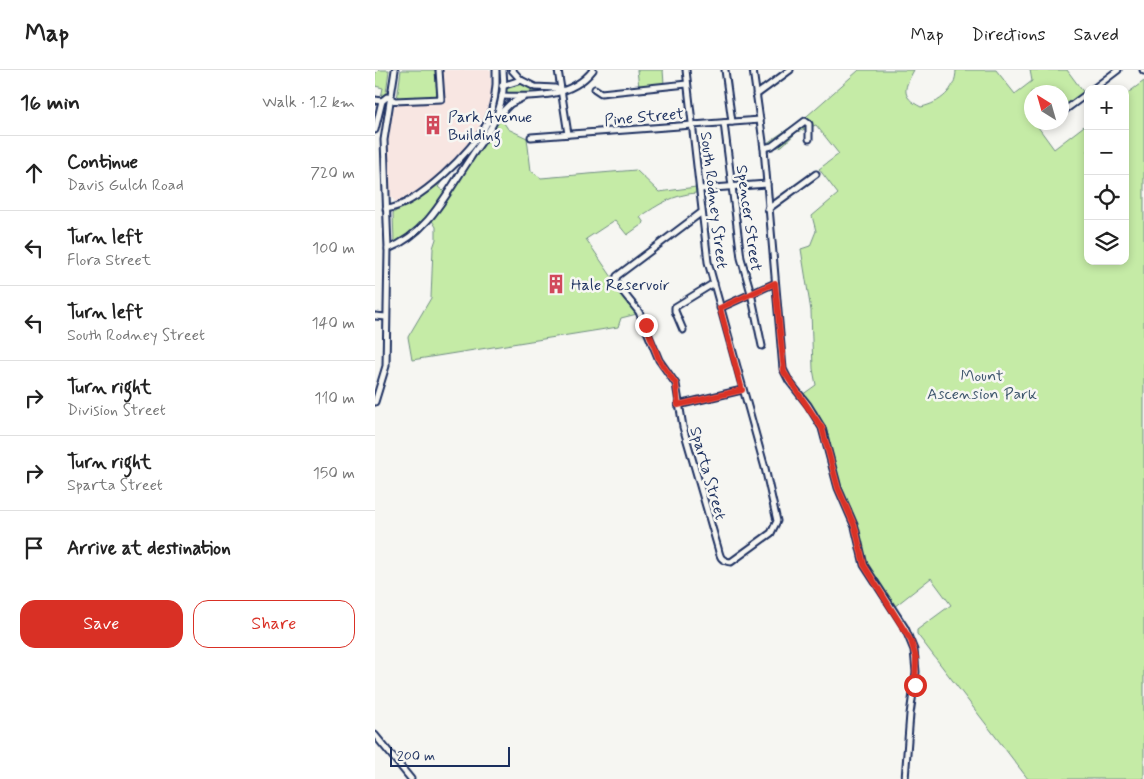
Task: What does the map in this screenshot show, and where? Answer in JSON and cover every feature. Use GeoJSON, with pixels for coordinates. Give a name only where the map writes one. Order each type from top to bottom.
{"type":"FeatureCollection","features":[{"type":"Feature","properties":{"kind":"street"},"geometry":{"type":"LineString","coordinates":[[375,402],[386,366],[388,249],[384,140],[395,70]]}},
{"type":"Feature","properties":{"kind":"street"},"geometry":{"type":"LineString","coordinates":[[375,130],[378,101],[387,97],[395,101],[441,99],[439,70]]}},
{"type":"Feature","properties":{"kind":"street"},"geometry":{"type":"LineString","coordinates":[[386,209],[405,204],[419,194],[464,152],[486,124],[496,89],[496,70]]}},
{"type":"Feature","properties":{"kind":"street"},"geometry":{"type":"LineString","coordinates":[[497,117],[504,84],[503,70]]}},
{"type":"Feature","properties":{"kind":"street"},"geometry":{"type":"LineString","coordinates":[[512,70],[521,80],[535,87],[555,88],[561,91]]}},
{"type":"Feature","properties":{"kind":"street"},"geometry":{"type":"LineString","coordinates":[[558,70],[568,134]]}},
{"type":"Feature","properties":{"kind":"street"},"geometry":{"type":"LineString","coordinates":[[496,89],[502,96],[524,97],[557,94],[577,85],[593,70]]}},
{"type":"Feature","properties":{"kind":"street","name":"South Rodney Street"},"geometry":{"type":"LineString","coordinates":[[686,70],[708,262],[772,496],[777,521],[771,533],[731,562],[725,562]]}},
{"type":"Feature","properties":{"kind":"street"},"geometry":{"type":"LineString","coordinates":[[725,70],[732,122]]}},
{"type":"Feature","properties":{"kind":"street"},"geometry":{"type":"LineString","coordinates":[[753,70],[767,184],[784,372],[822,428],[838,488],[855,527],[864,565],[905,628],[914,650],[916,672],[910,714],[905,779]]}},
{"type":"Feature","properties":{"kind":"street"},"geometry":{"type":"LineString","coordinates":[[756,95],[790,70]]}},
{"type":"Feature","properties":{"kind":"street"},"geometry":{"type":"LineString","coordinates":[[1098,85],[1118,70]]}},
{"type":"Feature","properties":{"kind":"street"},"geometry":{"type":"LineString","coordinates":[[496,89],[504,84],[521,80]]}},
{"type":"Feature","properties":{"kind":"street"},"geometry":{"type":"LineString","coordinates":[[595,89],[601,93],[687,84]]}},
{"type":"Feature","properties":{"kind":"street"},"geometry":{"type":"LineString","coordinates":[[1069,107],[1084,96]]}},
{"type":"Feature","properties":{"kind":"street"},"geometry":{"type":"LineString","coordinates":[[388,249],[408,238],[433,214],[450,193],[497,117],[510,104],[524,97]]}},
{"type":"Feature","properties":{"kind":"street","name":"Pine Street"},"geometry":{"type":"LineString","coordinates":[[531,137],[760,120]]}},
{"type":"Feature","properties":{"kind":"street"},"geometry":{"type":"LineString","coordinates":[[763,148],[771,146],[805,121],[809,124],[809,139]]}},
{"type":"Feature","properties":{"kind":"street","name":"Spencer Street"},"geometry":{"type":"LineString","coordinates":[[724,122],[741,258],[751,293],[762,346]]}},
{"type":"Feature","properties":{"kind":"street"},"geometry":{"type":"LineString","coordinates":[[768,209],[816,174]]}},
{"type":"Feature","properties":{"kind":"street"},"geometry":{"type":"LineString","coordinates":[[700,189],[767,184]]}},
{"type":"Feature","properties":{"kind":"street","name":"Sparta Street"},"geometry":{"type":"LineString","coordinates":[[702,212],[617,276],[615,282],[639,312],[659,360],[676,384],[678,405],[698,484],[721,558],[725,562]]}},
{"type":"Feature","properties":{"kind":"street"},"geometry":{"type":"LineString","coordinates":[[683,330],[675,307],[713,283]]}},
{"type":"Feature","properties":{"kind":"street"},"geometry":{"type":"LineString","coordinates":[[720,308],[775,283]]}},
{"type":"Feature","properties":{"kind":"street"},"geometry":{"type":"LineString","coordinates":[[375,316],[386,317]]}},
{"type":"Feature","properties":{"kind":"street"},"geometry":{"type":"LineString","coordinates":[[678,405],[742,390]]}},
{"type":"Feature","properties":{"kind":"street"},"geometry":{"type":"LineString","coordinates":[[375,735],[411,779]]}},
{"type":"Feature","properties":{"kind":"shaded area"},"geometry":{"type":"Polygon","coordinates":[[[435,70],[491,70],[491,95],[488,107],[479,129],[459,154],[425,187],[397,204],[390,196],[388,171],[388,139],[392,113],[397,100],[435,70]]]}},
{"type":"Feature","properties":{"kind":"green space"},"geometry":{"type":"Polygon","coordinates":[[[379,70],[389,70],[386,93],[381,97],[383,88],[375,86],[375,74],[379,70]]]}},
{"type":"Feature","properties":{"kind":"green space"},"geometry":{"type":"Polygon","coordinates":[[[401,70],[435,70],[437,94],[434,97],[397,100],[401,70]]]}},
{"type":"Feature","properties":{"kind":"green space"},"geometry":{"type":"Polygon","coordinates":[[[637,70],[663,70],[664,84],[639,87],[637,70]]]}},
{"type":"Feature","properties":{"kind":"green space","name":"Mount Ascension Park"},"geometry":{"type":"Polygon","coordinates":[[[859,70],[914,70],[906,86],[906,91],[909,99],[921,107],[940,99],[946,94],[953,84],[956,70],[996,70],[1015,94],[1024,87],[1024,130],[1040,130],[1054,149],[1084,126],[1084,265],[1129,265],[1129,92],[1144,81],[1144,779],[1028,779],[917,634],[917,630],[951,605],[931,578],[894,607],[865,564],[861,541],[841,487],[826,429],[816,410],[802,395],[816,385],[813,369],[811,311],[801,249],[810,246],[816,231],[812,216],[838,194],[819,169],[839,154],[816,125],[797,132],[782,146],[767,150],[767,143],[807,116],[859,70]]]}},
{"type":"Feature","properties":{"kind":"green space","name":"Mount Ascension Park"},"geometry":{"type":"Polygon","coordinates":[[[1030,70],[1067,70],[1084,93],[1069,105],[1069,85],[1027,85],[1032,81],[1030,70]]]}},
{"type":"Feature","properties":{"kind":"green space"},"geometry":{"type":"Polygon","coordinates":[[[519,83],[555,92],[506,94],[505,87],[519,83]]]}},
{"type":"Feature","properties":{"kind":"green space"},"geometry":{"type":"Polygon","coordinates":[[[500,117],[508,129],[527,138],[531,171],[541,178],[636,170],[659,192],[696,187],[696,193],[673,198],[654,208],[640,217],[644,223],[627,235],[615,220],[586,239],[637,314],[621,318],[618,327],[412,360],[408,337],[431,298],[433,248],[436,239],[436,227],[431,219],[451,194],[500,117]]]}},
{"type":"Feature","properties":{"kind":"green space"},"geometry":{"type":"Polygon","coordinates":[[[448,172],[438,187],[447,194],[419,227],[396,244],[394,243],[393,213],[417,199],[448,172]]]}},
{"type":"Feature","properties":{"kind":"place","name":"Park Avenue Building"},"geometry":{"type":"Point","coordinates":[433,125]}},
{"type":"Feature","properties":{"kind":"place","name":"Hale Reservoir"},"geometry":{"type":"Point","coordinates":[556,284]}},
{"type":"Feature","properties":{"kind":"route"},"geometry":{"type":"LineString","coordinates":[[646,325],[659,360],[676,384],[678,405],[742,390],[720,308],[775,283],[784,372],[791,385],[815,414],[826,437],[838,488],[855,527],[864,565],[905,628],[911,641],[916,658],[915,685]]}}]}
